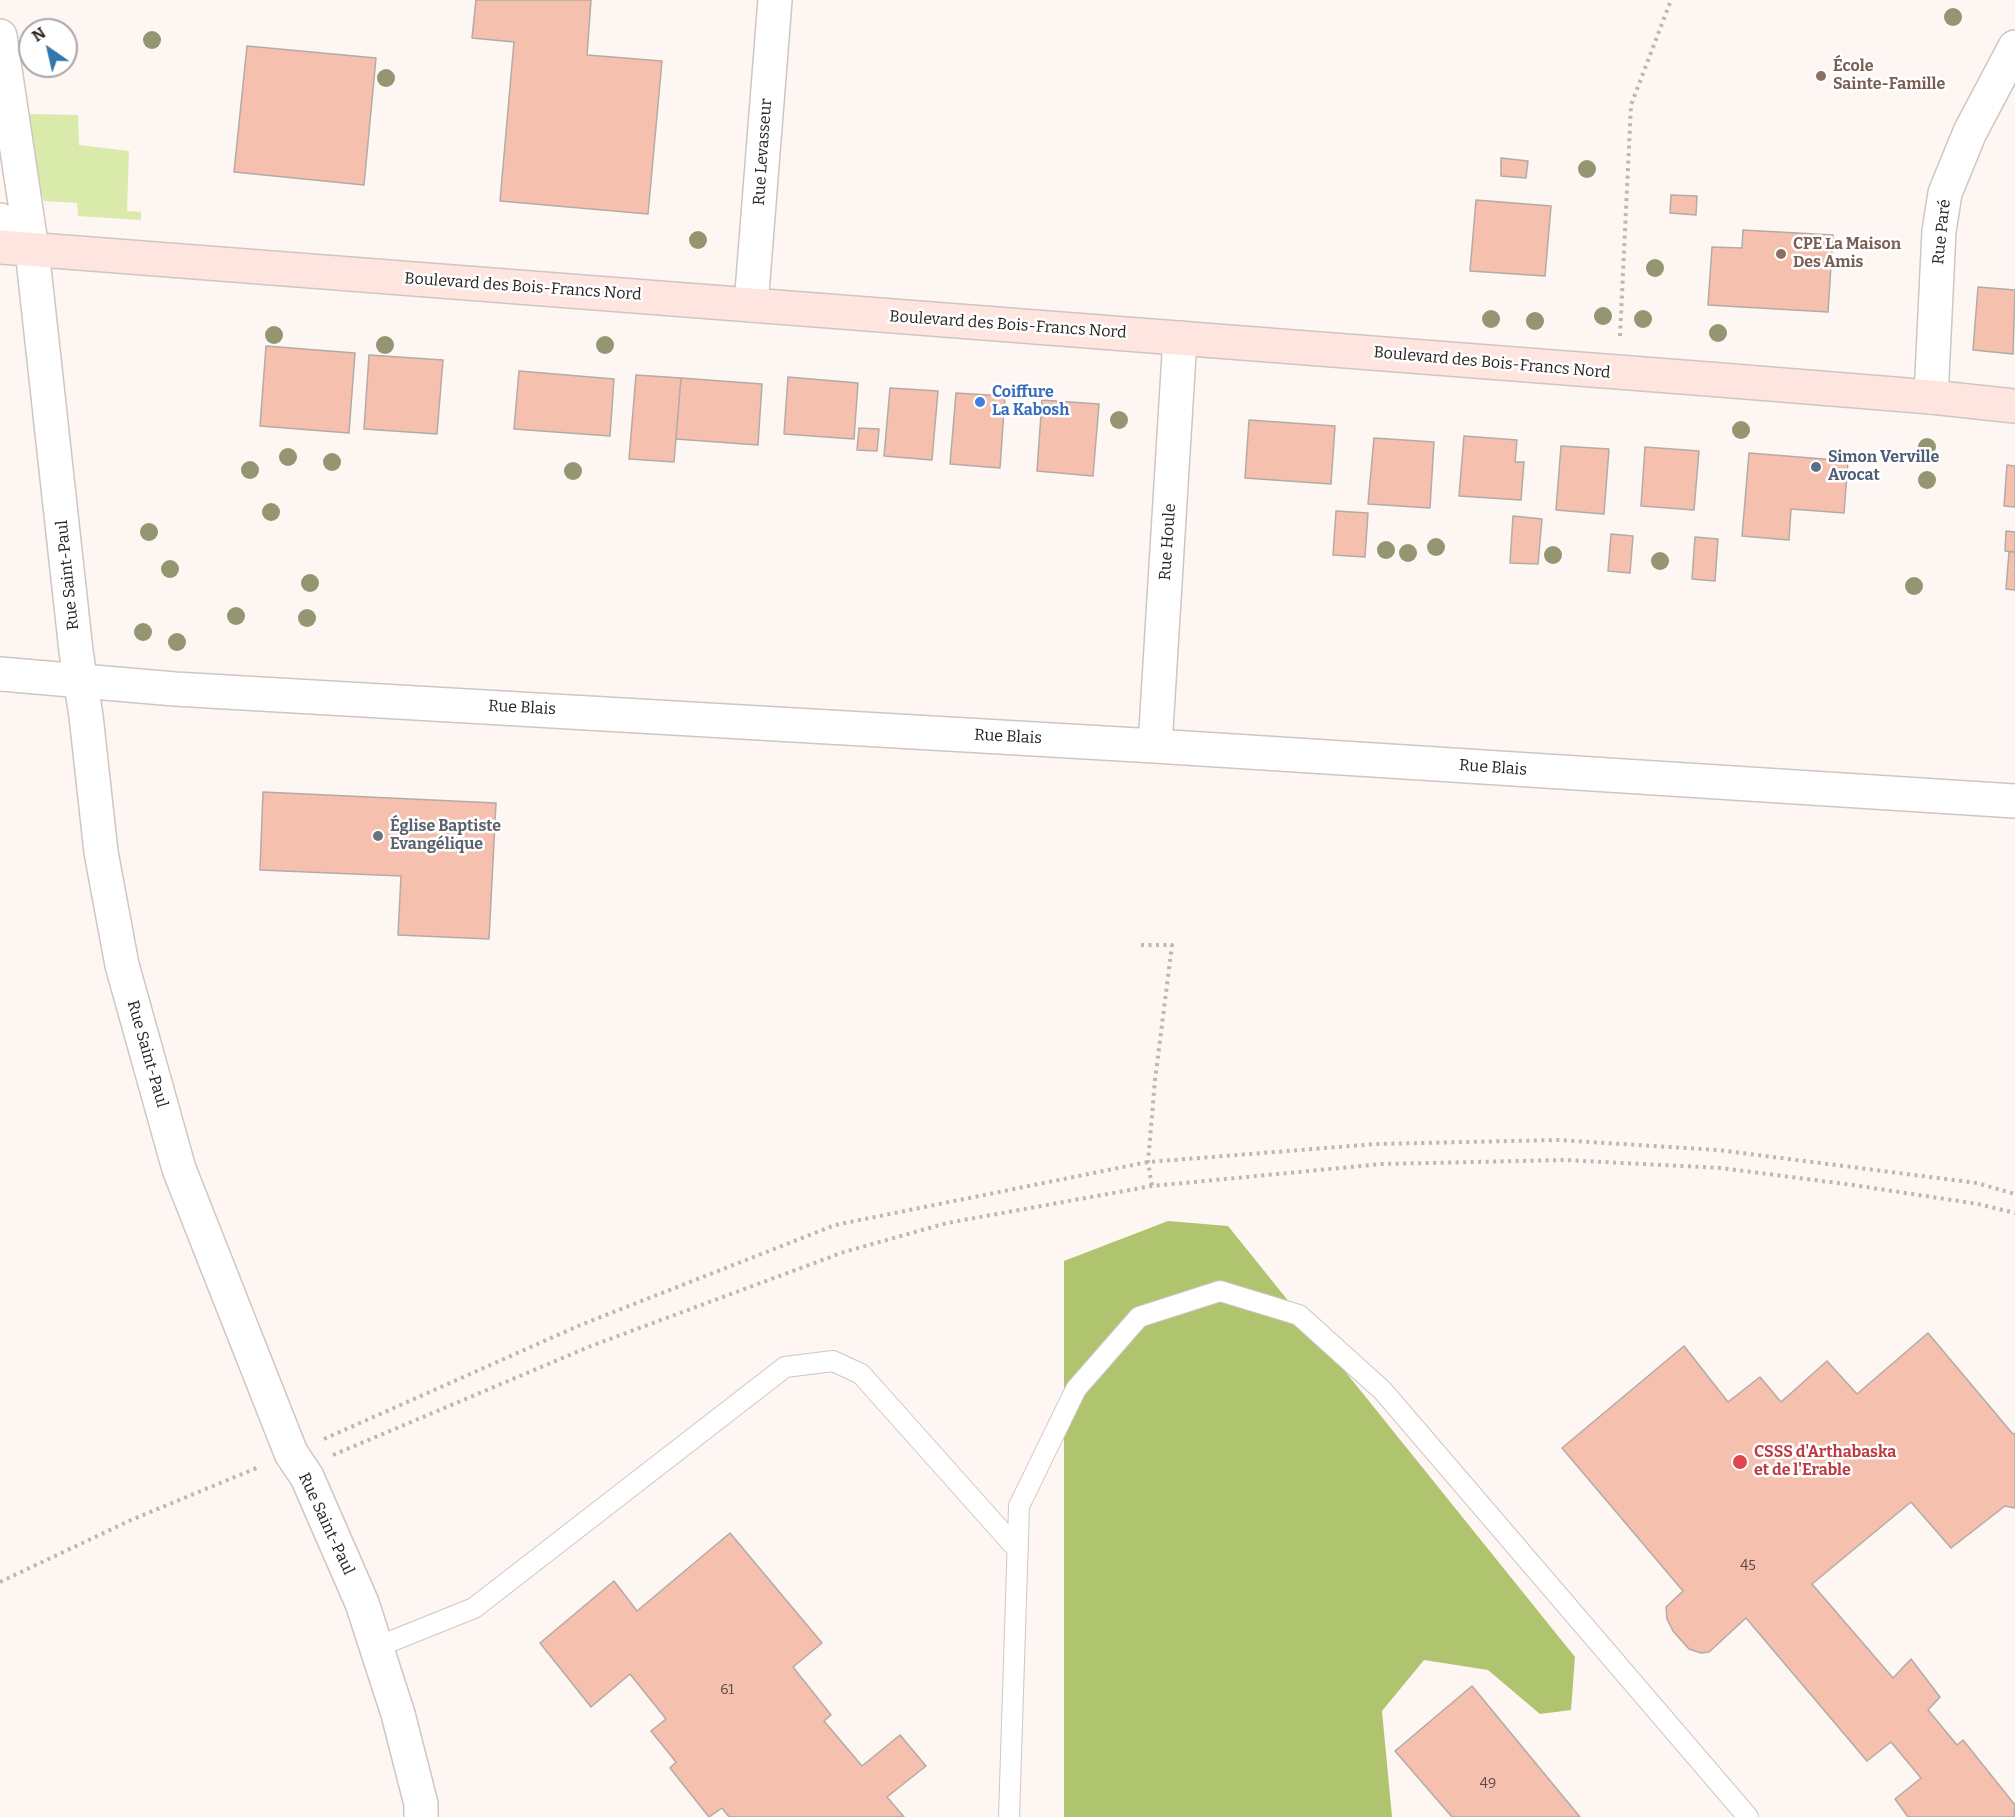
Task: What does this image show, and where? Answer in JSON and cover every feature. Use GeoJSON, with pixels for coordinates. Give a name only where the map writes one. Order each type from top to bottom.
{"type":"FeatureCollection","features":[{"type":"Feature","properties":{"kind":"street","name":"Rue Levasseur"},"geometry":{"type":"LineString","coordinates":[[751,305],[775,0]]}},
{"type":"Feature","properties":{"kind":"street","name":"Rue Saint-Paul"},"geometry":{"type":"LineString","coordinates":[[0,36],[16,248],[80,680],[101,852],[122,964],[179,1169],[291,1453],[307,1477],[362,1603],[400,1725],[421,1804],[422,1817]]}},
{"type":"Feature","properties":{"kind":"street","name":"Rue Paré"},"geometry":{"type":"LineString","coordinates":[[1930,397],[1939,231],[1946,193],[1970,132],[2015,47]]}},
{"type":"Feature","properties":{"kind":"street"},"geometry":{"type":"LineString","coordinates":[[0,220],[16,248]]}},
{"type":"Feature","properties":{"kind":"street","name":"Boulevard des Bois-Francs Nord"},"geometry":{"type":"LineString","coordinates":[[16,248],[1930,397],[2015,406]]}},
{"type":"Feature","properties":{"kind":"street","name":"Rue Houle"},"geometry":{"type":"LineString","coordinates":[[1155,746],[1180,338]]}},
{"type":"Feature","properties":{"kind":"street","name":"Rue Blais"},"geometry":{"type":"LineString","coordinates":[[0,674],[175,689],[1155,746],[2015,801]]}},
{"type":"Feature","properties":{"kind":"lane"},"geometry":{"type":"LineString","coordinates":[[1009,1817],[1019,1506],[1076,1389],[1139,1317],[1220,1292],[1299,1315],[1383,1391],[1748,1817]]}},
{"type":"Feature","properties":{"kind":"lane"},"geometry":{"type":"LineString","coordinates":[[377,1647],[474,1608],[785,1367],[833,1361],[861,1374],[1018,1550]]}},
{"type":"Feature","properties":{"kind":"path"},"geometry":{"type":"LineString","coordinates":[[1619,373],[1631,105],[1671,0]]}},
{"type":"Feature","properties":{"kind":"path"},"geometry":{"type":"LineString","coordinates":[[1141,945],[1172,945],[1155,1080],[1148,1162],[1152,1186]]}},
{"type":"Feature","properties":{"kind":"path"},"geometry":{"type":"LineString","coordinates":[[0,1582],[131,1520],[291,1453],[578,1326],[835,1225],[1148,1162],[1376,1144],[1558,1140],[1718,1150],[1977,1183],[2015,1194]]}},
{"type":"Feature","properties":{"kind":"path"},"geometry":{"type":"LineString","coordinates":[[291,1453],[316,1462],[591,1346],[844,1252],[947,1223],[1152,1186],[1382,1164],[1564,1160],[1721,1168],[1967,1202],[2015,1213]]}},
{"type":"Feature","properties":{"kind":"green space"},"geometry":{"type":"Polygon","coordinates":[[[29,114],[78,115],[79,145],[129,151],[127,211],[141,212],[141,220],[78,216],[77,203],[44,201],[35,178],[29,114]]]}},
{"type":"Feature","properties":{"kind":"green space"},"geometry":{"type":"Polygon","coordinates":[[[1168,1221],[1228,1226],[1575,1657],[1571,1710],[1540,1714],[1488,1670],[1424,1660],[1382,1711],[1392,1817],[1064,1817],[1064,1261],[1168,1221]]]}},
{"type":"Feature","properties":{"kind":"building"},"geometry":{"type":"Polygon","coordinates":[[[476,0],[591,0],[587,55],[662,61],[648,214],[500,201],[514,42],[472,38],[476,0]]]}},
{"type":"Feature","properties":{"kind":"building"},"geometry":{"type":"Polygon","coordinates":[[[247,46],[376,58],[364,185],[234,172],[247,46]]]}},
{"type":"Feature","properties":{"kind":"building"},"geometry":{"type":"Polygon","coordinates":[[[1501,158],[1528,161],[1526,178],[1501,176],[1501,158]]]}},
{"type":"Feature","properties":{"kind":"building"},"geometry":{"type":"Polygon","coordinates":[[[1671,195],[1697,196],[1696,215],[1670,213],[1671,195]]]}},
{"type":"Feature","properties":{"kind":"building"},"geometry":{"type":"Polygon","coordinates":[[[1476,200],[1551,206],[1545,276],[1470,271],[1476,200]]]}},
{"type":"Feature","properties":{"kind":"building"},"geometry":{"type":"Polygon","coordinates":[[[1743,230],[1833,235],[1828,312],[1708,305],[1712,247],[1742,248],[1743,230]]]}},
{"type":"Feature","properties":{"kind":"building"},"geometry":{"type":"Polygon","coordinates":[[[1978,287],[2015,290],[2013,354],[1973,350],[1978,287]]]}},
{"type":"Feature","properties":{"kind":"building"},"geometry":{"type":"Polygon","coordinates":[[[266,346],[355,353],[349,433],[260,426],[266,346]]]}},
{"type":"Feature","properties":{"kind":"building"},"geometry":{"type":"Polygon","coordinates":[[[369,355],[443,360],[437,434],[364,429],[369,355]]]}},
{"type":"Feature","properties":{"kind":"building"},"geometry":{"type":"Polygon","coordinates":[[[519,371],[614,379],[610,436],[514,429],[519,371]]]}},
{"type":"Feature","properties":{"kind":"building"},"geometry":{"type":"Polygon","coordinates":[[[636,375],[681,378],[674,462],[629,459],[636,375]]]}},
{"type":"Feature","properties":{"kind":"building"},"geometry":{"type":"Polygon","coordinates":[[[788,377],[858,383],[854,439],[784,434],[788,377]]]}},
{"type":"Feature","properties":{"kind":"building"},"geometry":{"type":"Polygon","coordinates":[[[681,378],[762,384],[758,445],[676,439],[681,378]]]}},
{"type":"Feature","properties":{"kind":"building"},"geometry":{"type":"Polygon","coordinates":[[[890,388],[938,391],[932,460],[884,456],[890,388]]]}},
{"type":"Feature","properties":{"kind":"building"},"geometry":{"type":"Polygon","coordinates":[[[956,393],[1005,396],[1000,468],[950,464],[956,393]]]}},
{"type":"Feature","properties":{"kind":"building"},"geometry":{"type":"Polygon","coordinates":[[[1042,400],[1099,404],[1093,476],[1037,471],[1042,400]]]}},
{"type":"Feature","properties":{"kind":"building"},"geometry":{"type":"Polygon","coordinates":[[[1249,420],[1335,426],[1331,484],[1245,478],[1249,420]]]}},
{"type":"Feature","properties":{"kind":"building"},"geometry":{"type":"Polygon","coordinates":[[[859,428],[879,429],[877,451],[857,450],[859,428]]]}},
{"type":"Feature","properties":{"kind":"building"},"geometry":{"type":"Polygon","coordinates":[[[1464,436],[1517,440],[1515,462],[1524,462],[1521,500],[1459,496],[1464,436]]]}},
{"type":"Feature","properties":{"kind":"building"},"geometry":{"type":"Polygon","coordinates":[[[1374,438],[1434,442],[1430,508],[1368,504],[1374,438]]]}},
{"type":"Feature","properties":{"kind":"building"},"geometry":{"type":"Polygon","coordinates":[[[1561,446],[1609,449],[1604,514],[1556,510],[1561,446]]]}},
{"type":"Feature","properties":{"kind":"building"},"geometry":{"type":"Polygon","coordinates":[[[1645,447],[1699,451],[1694,510],[1641,506],[1645,447]]]}},
{"type":"Feature","properties":{"kind":"building"},"geometry":{"type":"Polygon","coordinates":[[[1749,453],[1848,461],[1844,513],[1791,509],[1789,540],[1742,536],[1749,453]]]}},
{"type":"Feature","properties":{"kind":"building"},"geometry":{"type":"Polygon","coordinates":[[[2007,465],[2015,466],[2015,507],[2004,506],[2007,465]]]}},
{"type":"Feature","properties":{"kind":"building"},"geometry":{"type":"Polygon","coordinates":[[[1336,511],[1368,513],[1365,557],[1333,555],[1336,511]]]}},
{"type":"Feature","properties":{"kind":"building"},"geometry":{"type":"Polygon","coordinates":[[[1513,516],[1542,519],[1538,564],[1510,563],[1513,516]]]}},
{"type":"Feature","properties":{"kind":"building"},"geometry":{"type":"Polygon","coordinates":[[[2006,531],[2015,532],[2015,552],[2005,551],[2006,531]]]}},
{"type":"Feature","properties":{"kind":"building"},"geometry":{"type":"Polygon","coordinates":[[[1611,534],[1633,536],[1630,573],[1608,571],[1611,534]]]}},
{"type":"Feature","properties":{"kind":"building"},"geometry":{"type":"Polygon","coordinates":[[[1695,537],[1718,539],[1715,581],[1692,579],[1695,537]]]}},
{"type":"Feature","properties":{"kind":"building"},"geometry":{"type":"Polygon","coordinates":[[[2009,552],[2015,552],[2015,590],[2006,589],[2009,552]]]}},
{"type":"Feature","properties":{"kind":"building","name":"Église Baptiste Evangélique"},"geometry":{"type":"Polygon","coordinates":[[[263,792],[496,803],[489,939],[398,935],[401,876],[260,870],[263,792]]]}},
{"type":"Feature","properties":{"kind":"building"},"geometry":{"type":"Polygon","coordinates":[[[1928,1333],[2015,1434],[2015,1508],[2005,1506],[1951,1548],[1911,1502],[1812,1584],[1893,1678],[1911,1659],[1940,1697],[1928,1710],[1957,1745],[1963,1740],[2015,1805],[2014,1817],[1908,1817],[1895,1799],[1921,1778],[1891,1742],[1867,1761],[1746,1618],[1709,1652],[1701,1653],[1689,1649],[1673,1631],[1667,1619],[1666,1607],[1683,1591],[1562,1448],[1684,1346],[1728,1402],[1760,1377],[1781,1402],[1827,1361],[1857,1394],[1928,1333]]]}},
{"type":"Feature","properties":{"kind":"building"},"geometry":{"type":"Polygon","coordinates":[[[730,1533],[822,1643],[793,1667],[831,1715],[824,1721],[862,1766],[900,1735],[926,1766],[887,1797],[904,1817],[729,1817],[722,1808],[709,1817],[670,1768],[676,1762],[651,1731],[666,1719],[630,1674],[591,1707],[540,1643],[614,1581],[637,1611],[730,1533]]]}},
{"type":"Feature","properties":{"kind":"building"},"geometry":{"type":"Polygon","coordinates":[[[1472,1686],[1580,1817],[1452,1817],[1395,1751],[1472,1686]]]}},
{"type":"Feature","properties":{"kind":"place","name":"École Sainte-Famille"},"geometry":{"type":"Point","coordinates":[1821,76]}},
{"type":"Feature","properties":{"kind":"place","name":"CPE La Maison Des Amis"},"geometry":{"type":"Point","coordinates":[1781,254]}},
{"type":"Feature","properties":{"kind":"place","name":"Coiffure La Kabosh"},"geometry":{"type":"Point","coordinates":[980,402]}},
{"type":"Feature","properties":{"kind":"place","name":"Simon Verville Avocat"},"geometry":{"type":"Point","coordinates":[1816,467]}},
{"type":"Feature","properties":{"kind":"place","name":"Église Baptiste Evangélique"},"geometry":{"type":"Point","coordinates":[378,836]}},
{"type":"Feature","properties":{"kind":"place","name":"CSSS d'Arthabaska et de l'Erable"},"geometry":{"type":"Point","coordinates":[1740,1462]}}]}
